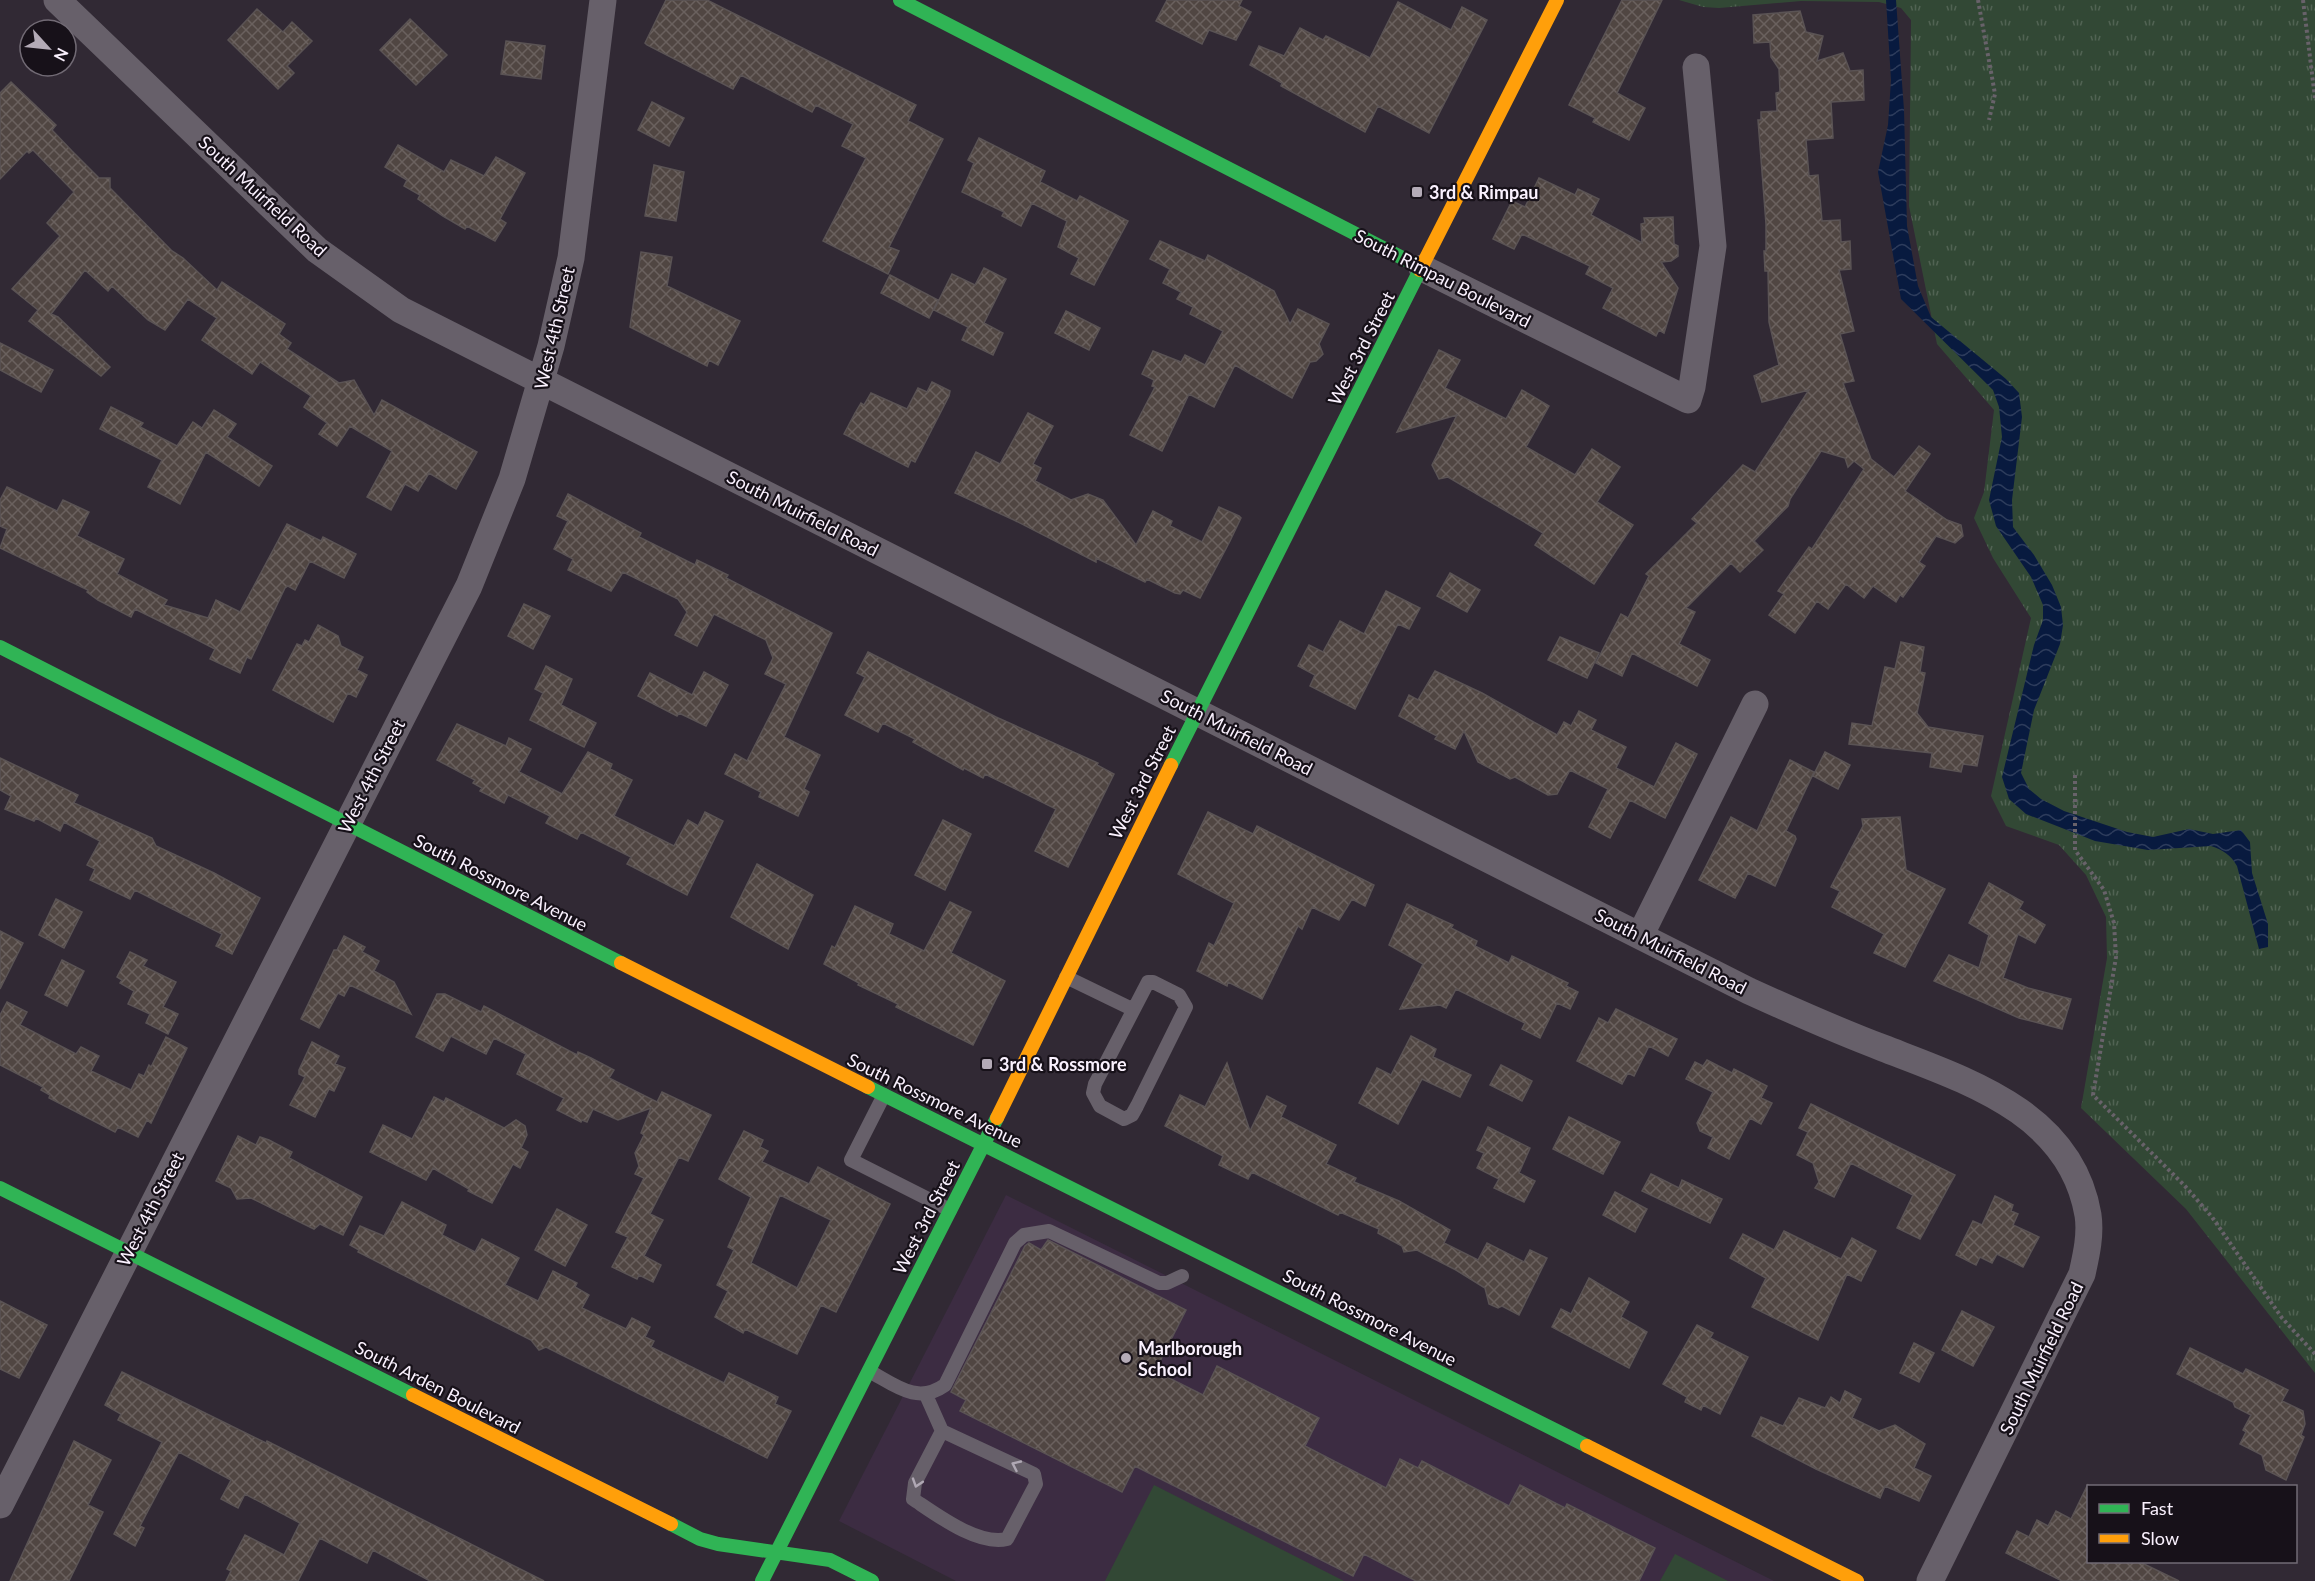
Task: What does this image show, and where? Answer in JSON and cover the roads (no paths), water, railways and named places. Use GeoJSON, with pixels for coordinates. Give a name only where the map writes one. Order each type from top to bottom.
{"type":"FeatureCollection","features":[{"type":"Feature","properties":{"kind":"main road","name":"South Rimpau Boulevard"},"geometry":{"type":"LineString","coordinates":[[900,0],[1422,268]]}},
{"type":"Feature","properties":{"kind":"main road","name":"West 3rd Street"},"geometry":{"type":"LineString","coordinates":[[762,1581],[984,1144],[1197,712],[1557,0]]}},
{"type":"Feature","properties":{"kind":"main road","name":"South Rossmore Avenue"},"geometry":{"type":"LineString","coordinates":[[0,647],[884,1094],[1857,1581]]}},
{"type":"Feature","properties":{"kind":"main road","name":"South Arden Boulevard"},"geometry":{"type":"LineString","coordinates":[[0,1188],[700,1539],[718,1544],[830,1560],[872,1581]]}},
{"type":"Feature","properties":{"kind":"street","name":"South Muirfield Road"},"geometry":{"type":"LineString","coordinates":[[57,0],[317,250],[401,310],[1640,936],[1826,1026],[1993,1094],[2035,1121],[2055,1141],[2071,1164],[2082,1190],[2088,1217],[2087,1246],[2082,1274],[1930,1581]]}},
{"type":"Feature","properties":{"kind":"street","name":"West 4th Street"},"geometry":{"type":"LineString","coordinates":[[0,1505],[346,823],[469,586],[512,479],[542,382],[571,258],[603,0]]}},
{"type":"Feature","properties":{"kind":"street","name":"South Rimpau Boulevard"},"geometry":{"type":"LineString","coordinates":[[1422,268],[1688,400],[1692,387],[1713,246],[1696,68]]}},
{"type":"Feature","properties":{"kind":"street"},"geometry":{"type":"LineString","coordinates":[[1640,936],[1755,704]]}},
{"type":"Feature","properties":{"kind":"lane"},"geometry":{"type":"LineString","coordinates":[[1066,977],[1132,1009]]}},
{"type":"Feature","properties":{"kind":"lane"},"geometry":{"type":"LineString","coordinates":[[1148,982],[1153,982],[1179,995],[1186,1007],[1137,1106],[1132,1115],[1124,1119],[1100,1106],[1093,1093],[1132,1009],[1148,982]]}},
{"type":"Feature","properties":{"kind":"lane"},"geometry":{"type":"LineString","coordinates":[[884,1094],[851,1160],[950,1210]]}},
{"type":"Feature","properties":{"kind":"lane"},"geometry":{"type":"LineString","coordinates":[[869,1371],[912,1393],[926,1395],[945,1385],[1015,1243],[1024,1235],[1049,1231],[1159,1283],[1167,1283],[1182,1276]]}},
{"type":"Feature","properties":{"kind":"lane"},"geometry":{"type":"LineString","coordinates":[[926,1395],[942,1431],[1034,1474],[1036,1484],[1007,1539],[995,1542],[954,1526],[913,1499],[915,1483],[942,1431]]}},
{"type":"Feature","properties":{"kind":"water"},"geometry":{"type":"Polygon","coordinates":[[[1886,0],[1896,0],[1904,110],[1907,226],[1918,286],[1931,317],[2006,379],[2019,393],[2022,417],[2012,500],[2013,527],[2034,555],[2052,585],[2061,607],[2063,625],[2060,644],[2034,710],[2021,773],[2029,789],[2041,799],[2064,811],[2127,832],[2153,837],[2189,829],[2213,834],[2241,830],[2250,842],[2252,873],[2268,924],[2268,947],[2259,949],[2237,866],[2223,851],[2211,846],[2148,850],[2095,841],[2026,814],[2009,799],[2002,777],[2034,645],[2043,620],[2043,605],[2031,577],[1996,526],[1989,500],[2002,437],[1999,407],[1993,390],[1901,299],[1878,172],[1888,125],[1891,80],[1886,0]]]}},
{"type":"Feature","properties":{"kind":"place","name":"3rd & Rimpau"},"geometry":{"type":"Point","coordinates":[1417,192]}},
{"type":"Feature","properties":{"kind":"place","name":"3rd & Rossmore"},"geometry":{"type":"Point","coordinates":[987,1064]}},
{"type":"Feature","properties":{"kind":"place","name":"Marlborough School"},"geometry":{"type":"Point","coordinates":[1126,1358]}}]}
